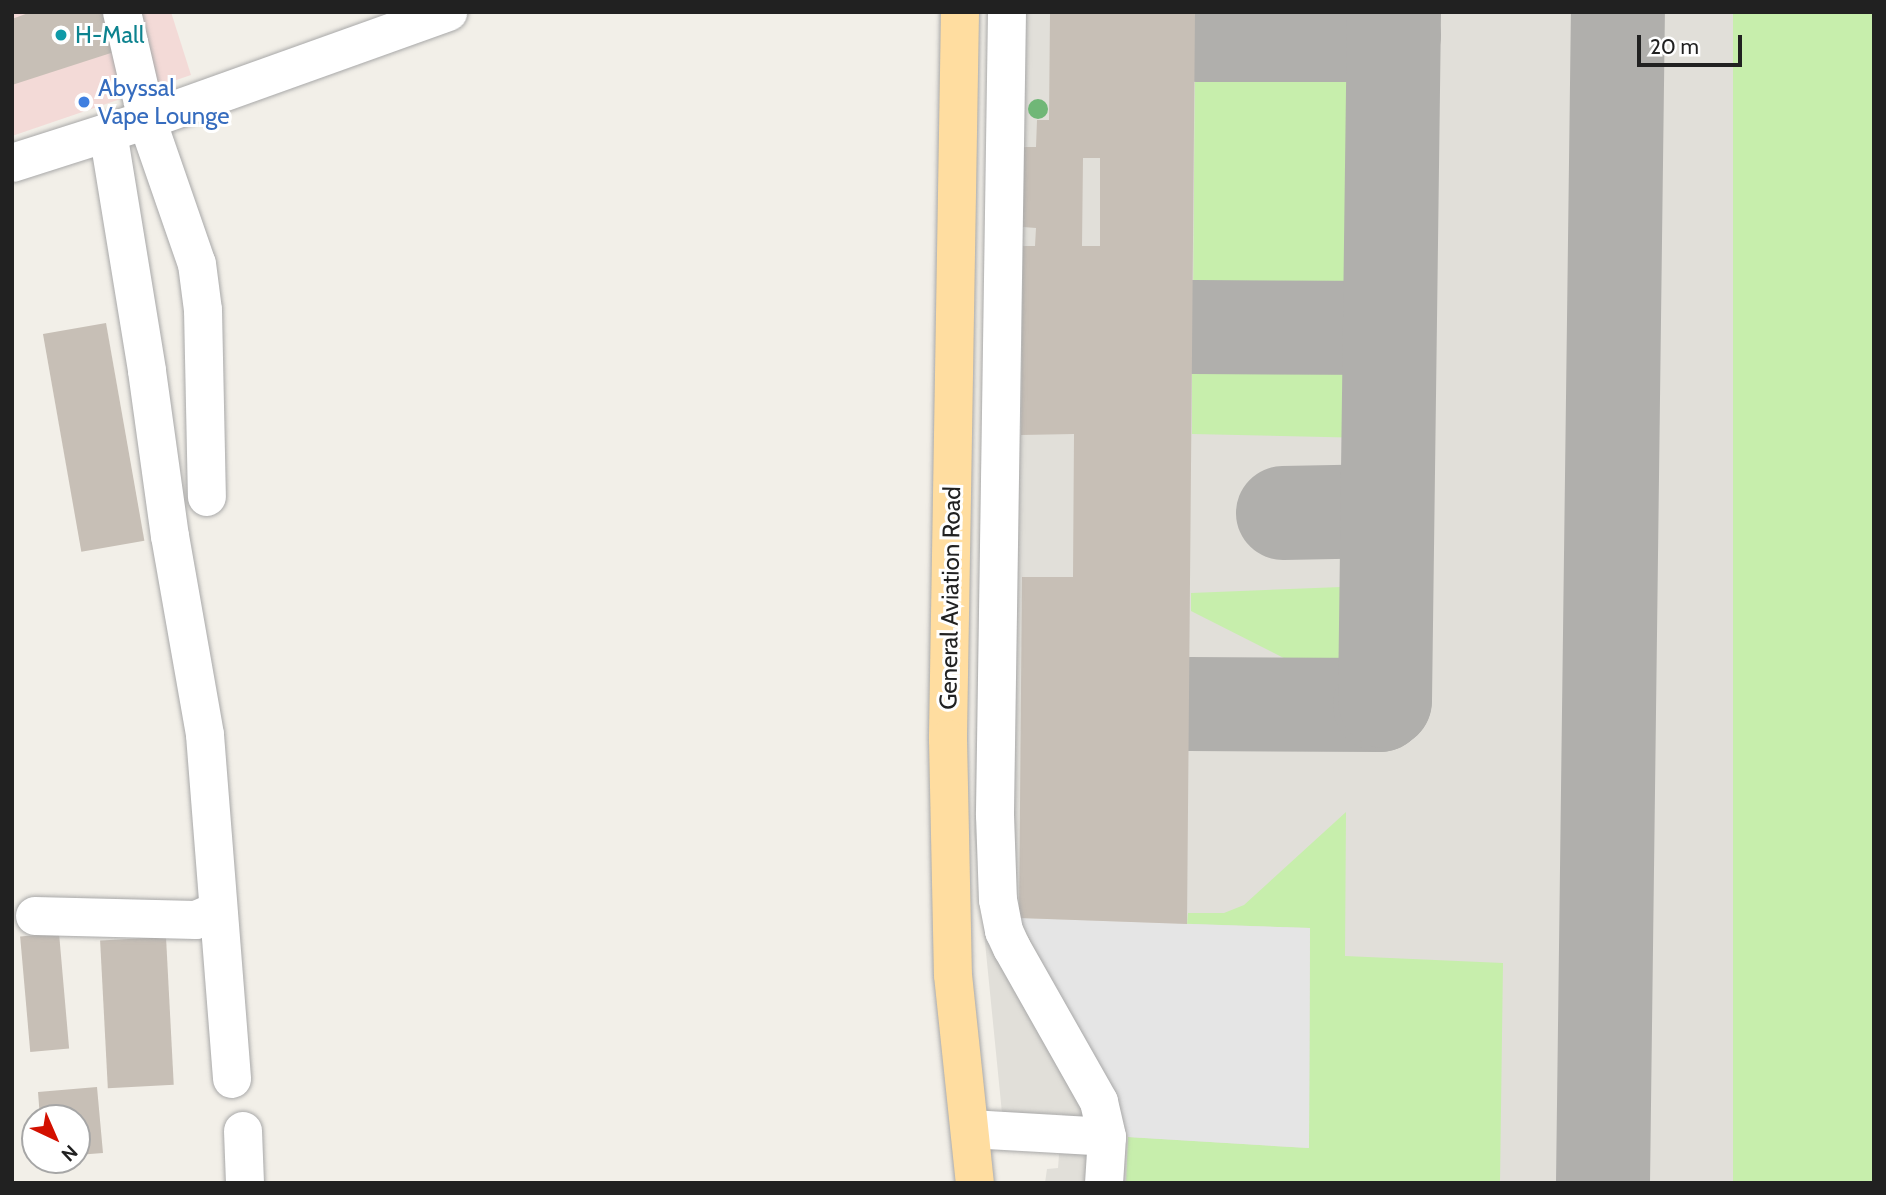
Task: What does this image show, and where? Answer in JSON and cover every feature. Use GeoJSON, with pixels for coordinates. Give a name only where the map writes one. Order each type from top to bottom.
{"type":"FeatureCollection","features":[{"type":"Feature","properties":{"kind":"main road","name":"General Aviation Road"},"geometry":{"type":"LineString","coordinates":[[960,12],[948,739],[953,975],[975,1183]]}},
{"type":"Feature","properties":{"kind":"street"},"geometry":{"type":"LineString","coordinates":[[122,12],[147,120],[197,264],[203,310],[207,497]]}},
{"type":"Feature","properties":{"kind":"street"},"geometry":{"type":"LineString","coordinates":[[12,163],[147,120],[448,12]]}},
{"type":"Feature","properties":{"kind":"street"},"geometry":{"type":"LineString","coordinates":[[1007,12],[995,801],[998,900],[1004,931],[1099,1102],[1107,1137],[1104,1183]]}},
{"type":"Feature","properties":{"kind":"street"},"geometry":{"type":"LineString","coordinates":[[108,132],[148,372],[170,536],[205,735],[232,1079]]}},
{"type":"Feature","properties":{"kind":"street"},"geometry":{"type":"LineString","coordinates":[[35,916],[197,920],[217,911]]}},
{"type":"Feature","properties":{"kind":"street"},"geometry":{"type":"LineString","coordinates":[[970,1129],[1107,1137]]}},
{"type":"Feature","properties":{"kind":"street"},"geometry":{"type":"LineString","coordinates":[[243,1131],[245,1183]]}},
{"type":"Feature","properties":{"kind":"shaded area","name":"H-Mall"},"geometry":{"type":"Polygon","coordinates":[[[12,12],[171,12],[191,75],[12,136],[12,12]]]}},
{"type":"Feature","properties":{"kind":"shaded area"},"geometry":{"type":"Polygon","coordinates":[[[990,12],[1874,12],[1874,1183],[1045,1183],[1047,1169],[1058,1168],[1062,1114],[1002,1113],[974,832],[990,12]]]}},
{"type":"Feature","properties":{"kind":"shaded area"},"geometry":{"type":"Polygon","coordinates":[[[1019,918],[1310,928],[1309,1148],[1128,1137],[1117,1106],[1019,918]]]}},
{"type":"Feature","properties":{"kind":"green space"},"geometry":{"type":"Polygon","coordinates":[[[1195,12],[1365,12],[1365,17],[1195,12]]]}},
{"type":"Feature","properties":{"kind":"green space"},"geometry":{"type":"Polygon","coordinates":[[[1733,12],[1874,12],[1874,1183],[1733,1183],[1733,12]]]}},
{"type":"Feature","properties":{"kind":"green space"},"geometry":{"type":"Polygon","coordinates":[[[1243,53],[1374,56],[1371,283],[1363,300],[1351,310],[1337,314],[1193,312],[1195,55],[1243,53]]]}},
{"type":"Feature","properties":{"kind":"green space"},"geometry":{"type":"Polygon","coordinates":[[[1192,343],[1338,343],[1351,347],[1370,364],[1369,438],[1192,434],[1192,343]]]}},
{"type":"Feature","properties":{"kind":"green space"},"geometry":{"type":"Polygon","coordinates":[[[1367,586],[1365,684],[1335,684],[1191,611],[1191,593],[1367,586]]]}},
{"type":"Feature","properties":{"kind":"green space"},"geometry":{"type":"Polygon","coordinates":[[[1346,812],[1345,956],[1503,963],[1500,1183],[1126,1183],[1128,1137],[1309,1148],[1310,928],[1187,924],[1188,913],[1224,913],[1244,905],[1346,812]]]}},
{"type":"Feature","properties":{"kind":"building","name":"H-Mall"},"geometry":{"type":"Polygon","coordinates":[[[31,12],[102,12],[114,52],[12,85],[12,19],[31,12]]]}},
{"type":"Feature","properties":{"kind":"building"},"geometry":{"type":"Polygon","coordinates":[[[1050,12],[1195,12],[1187,924],[1019,918],[1022,577],[1073,577],[1074,434],[1021,435],[1023,246],[1035,246],[1036,228],[1023,227],[1024,147],[1036,147],[1037,120],[1049,120],[1050,12]],[[1083,158],[1082,246],[1100,246],[1100,158],[1083,158]]]}},
{"type":"Feature","properties":{"kind":"building"},"geometry":{"type":"Polygon","coordinates":[[[106,323],[144,541],[81,552],[43,334],[106,323]]]}},
{"type":"Feature","properties":{"kind":"building"},"geometry":{"type":"Polygon","coordinates":[[[59,933],[69,1049],[30,1052],[20,936],[59,933]]]}},
{"type":"Feature","properties":{"kind":"building"},"geometry":{"type":"Polygon","coordinates":[[[166,937],[174,1085],[108,1088],[100,940],[166,937]]]}},
{"type":"Feature","properties":{"kind":"building"},"geometry":{"type":"Polygon","coordinates":[[[97,1087],[103,1153],[91,1154],[91,1104],[39,1104],[38,1092],[97,1087]]]}},
{"type":"Feature","properties":{"kind":"taxiway"},"geometry":{"type":"LineString","coordinates":[[1189,704],[1380,705],[1385,701],[1394,12]]}},
{"type":"Feature","properties":{"kind":"taxiway"},"geometry":{"type":"LineString","coordinates":[[1603,1183],[1618,12]]}},
{"type":"Feature","properties":{"kind":"taxiway"},"geometry":{"type":"LineString","coordinates":[[1197,35],[1394,35]]}},
{"type":"Feature","properties":{"kind":"taxiway"},"geometry":{"type":"LineString","coordinates":[[1193,327],[1389,328]]}},
{"type":"Feature","properties":{"kind":"taxiway"},"geometry":{"type":"LineString","coordinates":[[1283,513],[1386,511]]}},
{"type":"Feature","properties":{"kind":"place","name":"H-Mall"},"geometry":{"type":"Point","coordinates":[61,35]}},
{"type":"Feature","properties":{"kind":"place","name":"Abyssal Vape Lounge"},"geometry":{"type":"Point","coordinates":[84,102]}}]}
